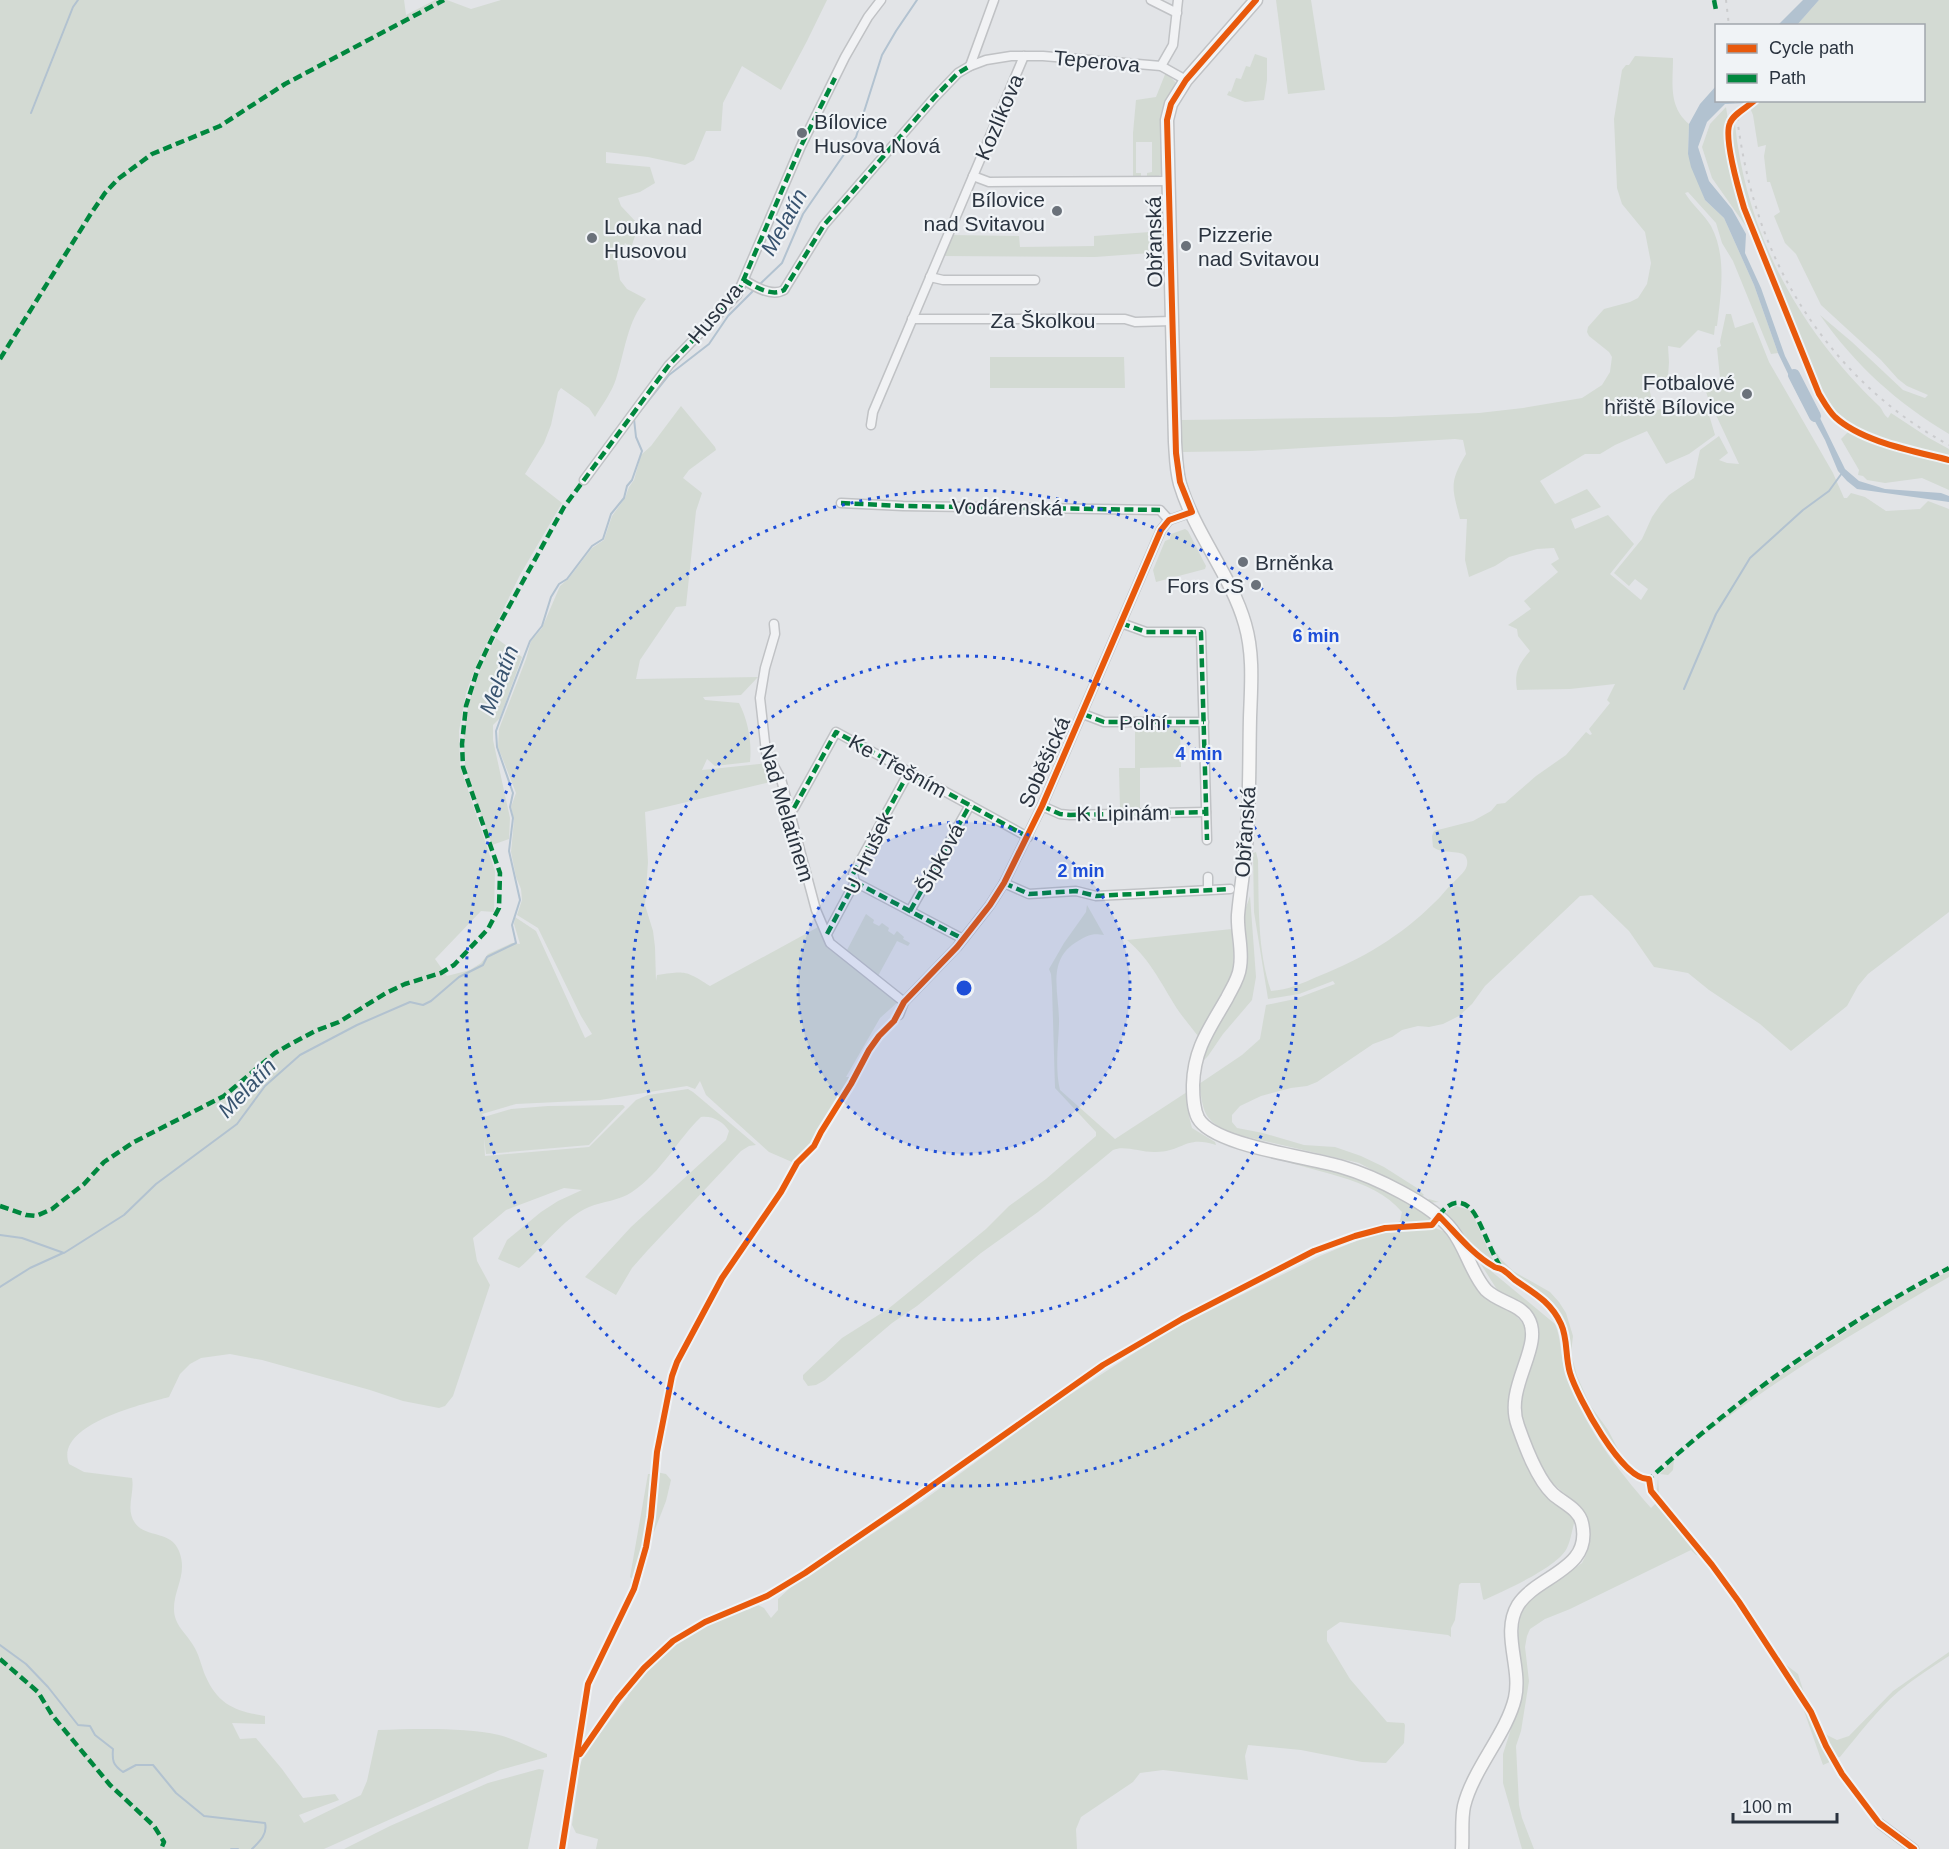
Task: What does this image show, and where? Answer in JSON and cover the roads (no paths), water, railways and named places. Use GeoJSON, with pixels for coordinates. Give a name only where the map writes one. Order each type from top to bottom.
{"type":"FeatureCollection","features":[{"type":"Feature","properties":{"kind":"main road","name":"Obřanská"},"geometry":{"type":"LineString","coordinates":[[1256,0],[1186,80],[1176,95],[1167,120],[1176,463],[1182,489],[1239,608],[1246,632],[1251,664],[1248,822],[1238,919],[1240,967],[1235,982],[1199,1048],[1195,1063],[1194,1107],[1205,1127],[1216,1134],[1239,1142],[1327,1162],[1360,1173],[1403,1194],[1439,1216],[1455,1234],[1485,1288],[1497,1298],[1522,1311],[1533,1331],[1532,1343],[1515,1392],[1513,1407],[1516,1422],[1546,1487],[1577,1512],[1582,1523],[1582,1544],[1567,1567],[1531,1590],[1519,1602],[1514,1614],[1510,1627],[1517,1680],[1515,1700],[1473,1782],[1464,1807],[1462,1849]]}},
{"type":"Feature","properties":{"kind":"street","name":"Husova"},"geometry":{"type":"LineString","coordinates":[[584,480],[669,365],[737,295],[801,146],[845,57],[868,17],[881,0]]}},
{"type":"Feature","properties":{"kind":"street"},"geometry":{"type":"LineString","coordinates":[[744,280],[757,288],[774,293],[784,290],[824,225],[934,98],[958,73],[970,66],[994,0]]}},
{"type":"Feature","properties":{"kind":"street"},"geometry":{"type":"LineString","coordinates":[[1151,0],[1177,13]]}},
{"type":"Feature","properties":{"kind":"street"},"geometry":{"type":"LineString","coordinates":[[1161,66],[1173,45],[1178,0]]}},
{"type":"Feature","properties":{"kind":"street","name":"Teperova"},"geometry":{"type":"LineString","coordinates":[[970,66],[994,59],[1024,56],[1161,66],[1186,80]]}},
{"type":"Feature","properties":{"kind":"street","name":"Kozlíkova"},"geometry":{"type":"LineString","coordinates":[[871,424],[873,412],[1024,56]]}},
{"type":"Feature","properties":{"kind":"street"},"geometry":{"type":"LineString","coordinates":[[973,176],[989,182],[1168,181]]}},
{"type":"Feature","properties":{"kind":"street"},"geometry":{"type":"LineString","coordinates":[[930,277],[942,280],[1035,280]]}},
{"type":"Feature","properties":{"kind":"street","name":"Za Školkou"},"geometry":{"type":"LineString","coordinates":[[912,319],[1172,321]]}},
{"type":"Feature","properties":{"kind":"street","name":"Vodárenská"},"geometry":{"type":"LineString","coordinates":[[841,502],[903,506],[1160,510],[1169,520]]}},
{"type":"Feature","properties":{"kind":"street"},"geometry":{"type":"LineString","coordinates":[[1169,520],[1192,512]]}},
{"type":"Feature","properties":{"kind":"street","name":"Soběšická"},"geometry":{"type":"LineString","coordinates":[[898,1014],[904,1002],[963,939],[1004,883],[1028,837],[1083,714],[1156,540],[1169,520]]}},
{"type":"Feature","properties":{"kind":"street"},"geometry":{"type":"LineString","coordinates":[[1121,623],[1146,632],[1201,632],[1207,840]]}},
{"type":"Feature","properties":{"kind":"street","name":"Nad Melatínem"},"geometry":{"type":"LineString","coordinates":[[774,624],[775,634],[765,668],[760,698],[766,749],[781,779],[816,910],[830,943],[904,1002]]}},
{"type":"Feature","properties":{"kind":"street","name":"Polní"},"geometry":{"type":"LineString","coordinates":[[1083,714],[1104,722],[1204,722]]}},
{"type":"Feature","properties":{"kind":"street","name":"Ke Třešním"},"geometry":{"type":"LineString","coordinates":[[795,801],[836,732],[1028,837]]}},
{"type":"Feature","properties":{"kind":"street","name":"U Hrušek"},"geometry":{"type":"LineString","coordinates":[[827,934],[855,882],[853,873],[909,772]]}},
{"type":"Feature","properties":{"kind":"street","name":"Šípková"},"geometry":{"type":"LineString","coordinates":[[910,911],[970,805]]}},
{"type":"Feature","properties":{"kind":"street","name":"K Lipinám"},"geometry":{"type":"LineString","coordinates":[[1042,806],[1060,814],[1070,815],[1206,812]]}},
{"type":"Feature","properties":{"kind":"street"},"geometry":{"type":"LineString","coordinates":[[1208,878],[1208,889]]}},
{"type":"Feature","properties":{"kind":"street"},"geometry":{"type":"LineString","coordinates":[[855,882],[963,939]]}},
{"type":"Feature","properties":{"kind":"street"},"geometry":{"type":"LineString","coordinates":[[1004,883],[1020,891],[1034,894],[1076,891],[1096,896],[1198,892],[1208,889],[1230,890]]}},
{"type":"Feature","properties":{"kind":"street"},"geometry":{"type":"LineString","coordinates":[[1879,1823],[1914,1849]]}},
{"type":"Feature","properties":{"kind":"water"},"geometry":{"type":"Polygon","coordinates":[[[1803,0],[1819,0],[1798,24],[1779,24],[1803,0]]]}},
{"type":"Feature","properties":{"kind":"water"},"geometry":{"type":"Polygon","coordinates":[[[1715,87],[1715,102],[1748,102],[1725,104],[1707,122],[1698,147],[1709,181],[1732,209],[1746,234],[1745,253],[1761,288],[1785,356],[1808,401],[1819,416],[1845,469],[1859,481],[1885,489],[1941,493],[1949,496],[1949,502],[1857,489],[1838,471],[1825,440],[1801,401],[1778,353],[1754,285],[1724,218],[1705,200],[1691,167],[1688,154],[1689,124],[1700,104],[1715,87]]]}},
{"type":"Feature","properties":{"kind":"waterway"},"geometry":{"type":"LineString","coordinates":[[31,113],[73,7],[78,0]]}},
{"type":"Feature","properties":{"kind":"waterway","name":"Melatín"},"geometry":{"type":"LineString","coordinates":[[759,285],[782,263],[803,214],[856,137],[882,55],[917,0]]}},
{"type":"Feature","properties":{"kind":"waterway","name":"Melatín"},"geometry":{"type":"LineString","coordinates":[[0,1235],[22,1238],[64,1253],[124,1215],[156,1184],[237,1124],[265,1086],[300,1055],[357,1025],[410,1002],[423,1005],[431,1001],[459,977],[483,965],[487,957],[516,943],[512,925],[520,900],[509,851],[513,818],[510,807],[513,793],[497,747],[496,731],[500,720],[530,641],[542,626],[551,597],[559,584],[567,579],[592,546],[603,539],[611,514],[624,498],[642,451],[636,437],[634,419],[669,375],[709,344],[728,316],[755,289]]}},
{"type":"Feature","properties":{"kind":"waterway"},"geometry":{"type":"LineString","coordinates":[[1794,375],[1815,416]]}},
{"type":"Feature","properties":{"kind":"waterway"},"geometry":{"type":"LineString","coordinates":[[1684,689],[1716,614],[1750,558],[1803,510],[1829,491],[1842,473]]}},
{"type":"Feature","properties":{"kind":"waterway"},"geometry":{"type":"LineString","coordinates":[[0,1287],[30,1268],[63,1253]]}},
{"type":"Feature","properties":{"kind":"waterway"},"geometry":{"type":"LineString","coordinates":[[0,1645],[26,1664],[48,1687],[78,1725],[90,1726],[95,1735],[113,1749],[114,1762],[123,1772],[136,1765],[153,1765],[176,1793],[204,1816],[265,1823],[264,1834],[252,1849]]}},
{"type":"Feature","properties":{"kind":"waterway"},"geometry":{"type":"LineString","coordinates":[[231,1849],[238,1849]]}},
{"type":"Feature","properties":{"kind":"railway"},"geometry":{"type":"LineString","coordinates":[[1726,0],[1729,24]]}},
{"type":"Feature","properties":{"kind":"railway"},"geometry":{"type":"LineString","coordinates":[[1735,102],[1743,154],[1756,207],[1769,244],[1806,313],[1855,375],[1916,425],[1949,445]]}},
{"type":"Feature","properties":{"kind":"place","name":"Bílovice Husova Nová"},"geometry":{"type":"Point","coordinates":[802,133]}},
{"type":"Feature","properties":{"kind":"place","name":"Bílovice nad Svitavou"},"geometry":{"type":"Point","coordinates":[1057,211]}},
{"type":"Feature","properties":{"kind":"place","name":"Louka nad Husovou"},"geometry":{"type":"Point","coordinates":[592,238]}},
{"type":"Feature","properties":{"kind":"place","name":"Pizzerie nad Svitavou"},"geometry":{"type":"Point","coordinates":[1186,246]}},
{"type":"Feature","properties":{"kind":"place","name":"Fotbalové hřiště Bílovice"},"geometry":{"type":"Point","coordinates":[1747,394]}},
{"type":"Feature","properties":{"kind":"place","name":"Brněnka"},"geometry":{"type":"Point","coordinates":[1243,562]}},
{"type":"Feature","properties":{"kind":"place","name":"Fors CS"},"geometry":{"type":"Point","coordinates":[1256,585]}}]}
